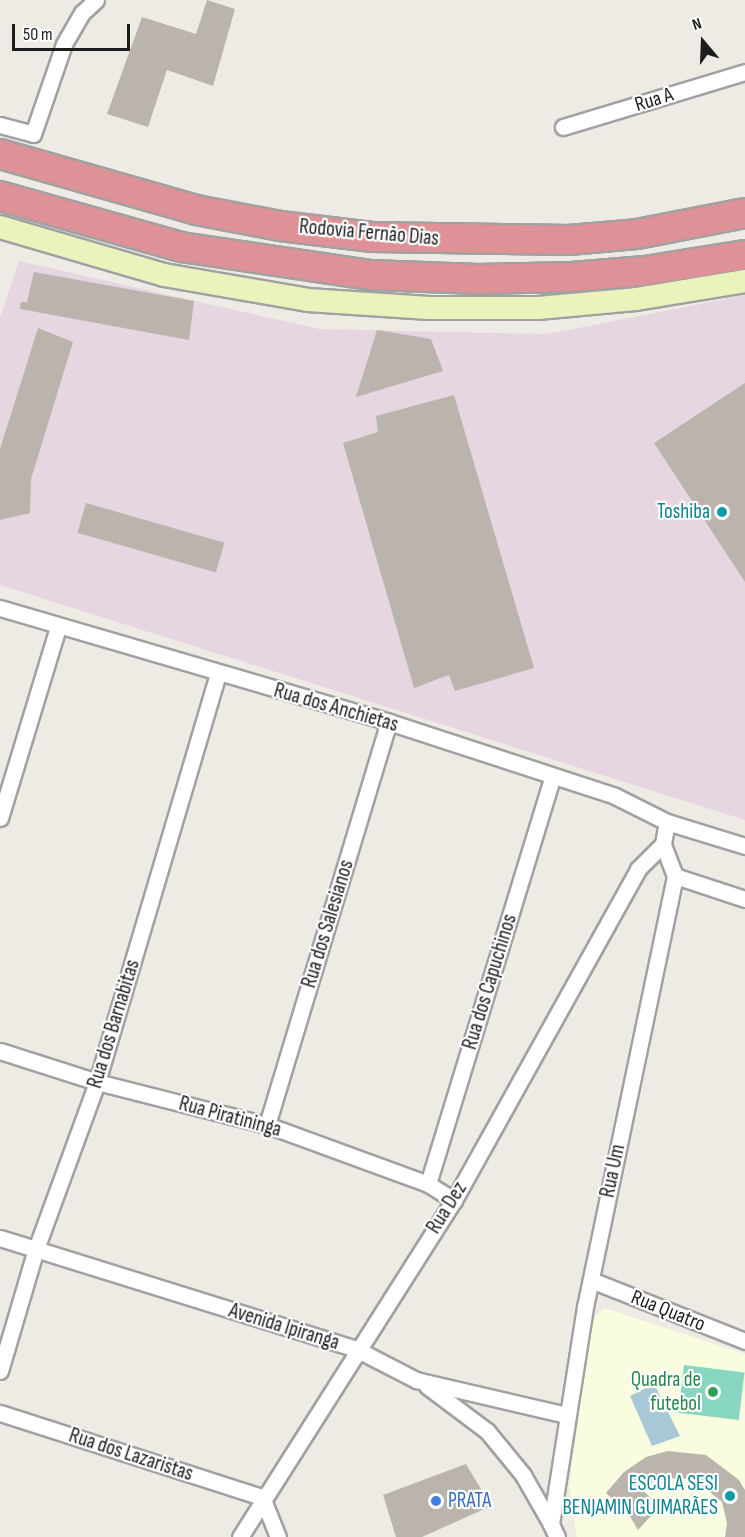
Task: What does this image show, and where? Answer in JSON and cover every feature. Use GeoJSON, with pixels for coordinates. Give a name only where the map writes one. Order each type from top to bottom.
{"type":"FeatureCollection","features":[{"type":"Feature","properties":{"kind":"highway"},"geometry":{"type":"LineString","coordinates":[[0,143],[36,163]]}},
{"type":"Feature","properties":{"kind":"highway","name":"Rodovia Fernão Dias"},"geometry":{"type":"LineString","coordinates":[[0,154],[196,210],[280,226],[372,237],[479,241],[637,234],[745,213]]}},
{"type":"Feature","properties":{"kind":"highway","name":"Rodovia Fernão Dias"},"geometry":{"type":"LineString","coordinates":[[0,196],[181,247],[273,263],[371,275],[478,279],[572,277],[645,271],[745,255]]}},
{"type":"Feature","properties":{"kind":"highway"},"geometry":{"type":"LineString","coordinates":[[637,234],[745,197]]}},
{"type":"Feature","properties":{"kind":"street"},"geometry":{"type":"LineString","coordinates":[[0,125],[33,134],[64,44],[81,13],[96,0]]}},
{"type":"Feature","properties":{"kind":"street","name":"Rua A"},"geometry":{"type":"LineString","coordinates":[[563,127],[745,72]]}},
{"type":"Feature","properties":{"kind":"street"},"geometry":{"type":"LineString","coordinates":[[0,228],[164,275],[319,301],[429,308],[538,308],[636,299],[745,281]]}},
{"type":"Feature","properties":{"kind":"street","name":"Rua dos Anchietas"},"geometry":{"type":"LineString","coordinates":[[0,608],[218,674],[389,722],[552,779],[615,796],[668,822],[738,844]]}},
{"type":"Feature","properties":{"kind":"street"},"geometry":{"type":"LineString","coordinates":[[0,818],[58,627]]}},
{"type":"Feature","properties":{"kind":"street","name":"Rua dos Barnabitas"},"geometry":{"type":"LineString","coordinates":[[0,1371],[36,1249],[97,1082],[218,674]]}},
{"type":"Feature","properties":{"kind":"street","name":"Rua dos Salesianos"},"geometry":{"type":"LineString","coordinates":[[267,1125],[389,722]]}},
{"type":"Feature","properties":{"kind":"street","name":"Rua dos Capuchinos"},"geometry":{"type":"LineString","coordinates":[[428,1184],[552,779]]}},
{"type":"Feature","properties":{"kind":"street"},"geometry":{"type":"LineString","coordinates":[[668,822],[663,844],[675,876],[745,899]]}},
{"type":"Feature","properties":{"kind":"street"},"geometry":{"type":"LineString","coordinates":[[738,844],[745,832]]}},
{"type":"Feature","properties":{"kind":"street","name":"Rua Dez"},"geometry":{"type":"LineString","coordinates":[[240,1537],[262,1497],[454,1200],[638,869],[663,844]]}},
{"type":"Feature","properties":{"kind":"street","name":"Rua Um"},"geometry":{"type":"LineString","coordinates":[[554,1530],[567,1415],[591,1280],[675,876]]}},
{"type":"Feature","properties":{"kind":"street","name":"Rua Piratininga"},"geometry":{"type":"LineString","coordinates":[[0,1051],[97,1082],[267,1125],[428,1184],[454,1200]]}},
{"type":"Feature","properties":{"kind":"street","name":"Avenida Ipiranga"},"geometry":{"type":"LineString","coordinates":[[0,1238],[356,1349],[416,1380],[567,1415]]}},
{"type":"Feature","properties":{"kind":"street","name":"Rua Quatro"},"geometry":{"type":"LineString","coordinates":[[591,1280],[745,1341]]}},
{"type":"Feature","properties":{"kind":"street","name":"Rua Um"},"geometry":{"type":"LineString","coordinates":[[416,1380],[487,1431],[523,1475],[554,1530]]}},
{"type":"Feature","properties":{"kind":"street","name":"Rua dos Lazaristas"},"geometry":{"type":"LineString","coordinates":[[0,1413],[262,1497]]}},
{"type":"Feature","properties":{"kind":"street"},"geometry":{"type":"LineString","coordinates":[[262,1497],[278,1537]]}},
{"type":"Feature","properties":{"kind":"shaded area"},"geometry":{"type":"Polygon","coordinates":[[[19,261],[319,329],[548,334],[745,295],[745,820],[0,585],[0,318],[19,261]]]}},
{"type":"Feature","properties":{"kind":"shaded area"},"geometry":{"type":"Polygon","coordinates":[[[604,1308],[745,1354],[745,1537],[577,1537],[569,1486],[592,1320],[604,1308]]]}},
{"type":"Feature","properties":{"kind":"green space","name":"Quadra de futebol"},"geometry":{"type":"Polygon","coordinates":[[[684,1365],[745,1372],[739,1420],[678,1413],[684,1365]]]}},
{"type":"Feature","properties":{"kind":"water"},"geometry":{"type":"Polygon","coordinates":[[[654,1384],[680,1436],[652,1446],[630,1396],[654,1384]]]}},
{"type":"Feature","properties":{"kind":"building"},"geometry":{"type":"Polygon","coordinates":[[[207,0],[235,9],[213,86],[167,70],[148,127],[107,114],[142,17],[196,34],[207,0]]]}},
{"type":"Feature","properties":{"kind":"building"},"geometry":{"type":"Polygon","coordinates":[[[34,272],[194,301],[189,340],[20,309],[21,302],[27,302],[34,272]]]}},
{"type":"Feature","properties":{"kind":"building"},"geometry":{"type":"Polygon","coordinates":[[[38,328],[73,342],[31,479],[30,513],[0,520],[0,449],[38,328]]]}},
{"type":"Feature","properties":{"kind":"building"},"geometry":{"type":"Polygon","coordinates":[[[377,330],[431,339],[443,371],[356,397],[377,330]]]}},
{"type":"Feature","properties":{"kind":"building","name":"Toshiba"},"geometry":{"type":"Polygon","coordinates":[[[745,383],[745,582],[654,443],[745,383]]]}},
{"type":"Feature","properties":{"kind":"building"},"geometry":{"type":"Polygon","coordinates":[[[454,395],[534,668],[455,691],[449,675],[414,688],[343,443],[378,432],[376,416],[454,395]]]}},
{"type":"Feature","properties":{"kind":"building"},"geometry":{"type":"Polygon","coordinates":[[[86,503],[224,543],[216,572],[77,533],[86,503]]]}},
{"type":"Feature","properties":{"kind":"building","name":"ESCOLA SESI BENJAMIN GUIMARÃES"},"geometry":{"type":"Polygon","coordinates":[[[668,1451],[706,1455],[739,1480],[745,1490],[745,1537],[725,1537],[727,1523],[722,1502],[694,1479],[665,1478],[639,1487],[660,1506],[638,1530],[628,1513],[606,1493],[624,1472],[646,1457],[668,1451]]]}},
{"type":"Feature","properties":{"kind":"building","name":"PRATA"},"geometry":{"type":"Polygon","coordinates":[[[466,1464],[491,1506],[422,1537],[396,1537],[383,1495],[466,1464]]]}},
{"type":"Feature","properties":{"kind":"place","name":"Toshiba"},"geometry":{"type":"Point","coordinates":[722,512]}},
{"type":"Feature","properties":{"kind":"place","name":"Quadra de futebol"},"geometry":{"type":"Point","coordinates":[713,1392]}},
{"type":"Feature","properties":{"kind":"place","name":"ESCOLA SESI BENJAMIN GUIMARÃES"},"geometry":{"type":"Point","coordinates":[730,1496]}},
{"type":"Feature","properties":{"kind":"place","name":"PRATA"},"geometry":{"type":"Point","coordinates":[436,1501]}}]}
